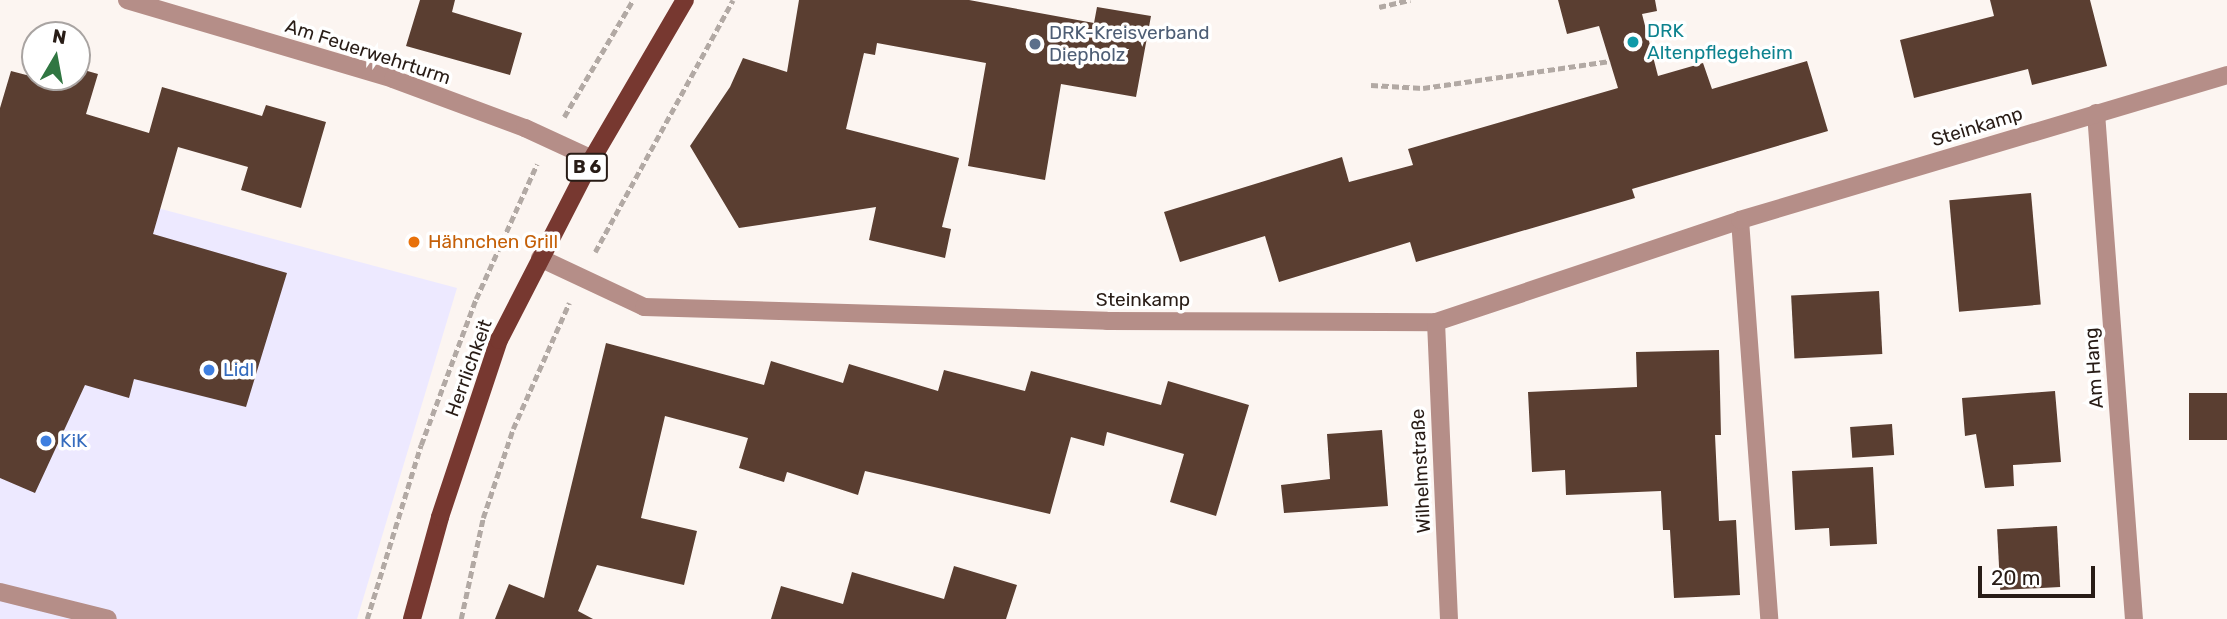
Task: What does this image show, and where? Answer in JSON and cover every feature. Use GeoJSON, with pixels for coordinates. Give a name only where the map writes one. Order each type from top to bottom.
{"type":"FeatureCollection","features":[{"type":"Feature","properties":{"kind":"main road","name":"Herrlichkeit"},"geometry":{"type":"LineString","coordinates":[[412,619],[440,517],[499,340],[592,159],[685,0]]}},
{"type":"Feature","properties":{"kind":"street","name":"Am Feuerwehrturm"},"geometry":{"type":"LineString","coordinates":[[127,0],[393,79],[525,128],[592,159]]}},
{"type":"Feature","properties":{"kind":"street","name":"Steinkamp"},"geometry":{"type":"LineString","coordinates":[[540,258],[644,307],[1107,321],[1436,322],[1740,220],[2227,75]]}},
{"type":"Feature","properties":{"kind":"street","name":"Am Hang"},"geometry":{"type":"LineString","coordinates":[[2096,113],[2134,619]]}},
{"type":"Feature","properties":{"kind":"street"},"geometry":{"type":"LineString","coordinates":[[1740,220],[1769,619]]}},
{"type":"Feature","properties":{"kind":"street","name":"Wilhelmstraße"},"geometry":{"type":"LineString","coordinates":[[1436,322],[1449,619]]}},
{"type":"Feature","properties":{"kind":"street"},"geometry":{"type":"LineString","coordinates":[[0,592],[108,619]]}},
{"type":"Feature","properties":{"kind":"path"},"geometry":{"type":"LineString","coordinates":[[1380,7],[1410,0]]}},
{"type":"Feature","properties":{"kind":"path"},"geometry":{"type":"LineString","coordinates":[[1371,85],[1423,88],[1610,61]]}},
{"type":"Feature","properties":{"kind":"shaded area"},"geometry":{"type":"Polygon","coordinates":[[[0,166],[457,288],[357,619],[0,619],[0,166]]]}},
{"type":"Feature","properties":{"kind":"building"},"geometry":{"type":"Polygon","coordinates":[[[420,0],[455,0],[452,12],[522,33],[510,75],[406,46],[420,0]]]}},
{"type":"Feature","properties":{"kind":"building"},"geometry":{"type":"Polygon","coordinates":[[[799,0],[969,0],[1094,23],[1097,7],[1151,16],[1136,97],[1061,84],[1045,180],[968,166],[986,63],[877,43],[875,55],[864,53],[846,129],[959,158],[942,227],[951,229],[945,258],[869,240],[876,207],[739,228],[690,146],[730,87],[743,58],[787,72],[799,0]]]}},
{"type":"Feature","properties":{"kind":"building"},"geometry":{"type":"Polygon","coordinates":[[[1558,0],[1655,0],[1657,11],[1642,14],[1658,76],[1703,63],[1712,89],[1807,61],[1828,131],[1632,189],[1635,198],[1416,262],[1410,242],[1279,282],[1265,236],[1180,262],[1164,212],[1342,157],[1349,182],[1413,165],[1408,149],[1618,88],[1599,26],[1567,34],[1558,0]]]}},
{"type":"Feature","properties":{"kind":"building"},"geometry":{"type":"Polygon","coordinates":[[[1990,0],[2090,0],[2107,66],[2032,85],[2028,69],[1914,98],[1900,40],[1994,16],[1990,0]]]}},
{"type":"Feature","properties":{"kind":"building"},"geometry":{"type":"Polygon","coordinates":[[[11,71],[21,74],[21,91],[91,91],[91,72],[98,74],[86,114],[149,133],[162,87],[262,116],[266,105],[326,122],[301,208],[241,190],[248,167],[178,147],[153,234],[287,273],[246,407],[134,379],[129,398],[85,385],[35,493],[0,478],[0,108],[11,71]]]}},
{"type":"Feature","properties":{"kind":"building"},"geometry":{"type":"Polygon","coordinates":[[[2031,193],[2041,305],[1959,312],[1949,200],[2031,193]]]}},
{"type":"Feature","properties":{"kind":"building"},"geometry":{"type":"Polygon","coordinates":[[[1879,291],[1882,354],[1794,359],[1791,296],[1879,291]]]}},
{"type":"Feature","properties":{"kind":"building"},"geometry":{"type":"Polygon","coordinates":[[[606,343],[764,385],[771,361],[843,383],[849,364],[938,391],[944,370],[1025,391],[1031,371],[1161,405],[1168,381],[1249,405],[1216,516],[1170,502],[1184,454],[1107,432],[1104,446],[1071,437],[1050,514],[865,471],[858,495],[787,472],[784,482],[739,468],[748,438],[665,416],[641,518],[697,531],[684,585],[597,565],[578,611],[593,619],[495,619],[509,584],[544,598],[606,343]]]}},
{"type":"Feature","properties":{"kind":"building"},"geometry":{"type":"Polygon","coordinates":[[[1719,350],[1721,435],[1715,435],[1719,521],[1736,520],[1740,595],[1674,598],[1670,530],[1663,530],[1661,491],[1566,495],[1565,470],[1532,472],[1528,392],[1637,387],[1636,352],[1719,350]]]}},
{"type":"Feature","properties":{"kind":"building"},"geometry":{"type":"Polygon","coordinates":[[[2055,391],[2061,462],[2013,465],[2014,486],[1985,488],[1976,434],[1965,436],[1962,398],[2055,391]]]}},
{"type":"Feature","properties":{"kind":"building"},"geometry":{"type":"Polygon","coordinates":[[[2189,393],[2227,393],[2227,440],[2189,440],[2189,393]]]}},
{"type":"Feature","properties":{"kind":"building"},"geometry":{"type":"Polygon","coordinates":[[[1892,424],[1894,455],[1852,458],[1850,427],[1892,424]]]}},
{"type":"Feature","properties":{"kind":"building"},"geometry":{"type":"Polygon","coordinates":[[[1382,430],[1388,506],[1284,513],[1281,485],[1330,479],[1327,434],[1382,430]]]}},
{"type":"Feature","properties":{"kind":"building"},"geometry":{"type":"Polygon","coordinates":[[[1873,467],[1877,544],[1830,546],[1829,528],[1795,530],[1792,471],[1873,467]]]}},
{"type":"Feature","properties":{"kind":"building"},"geometry":{"type":"Polygon","coordinates":[[[2057,526],[2060,587],[2000,590],[1997,529],[2057,526]]]}},
{"type":"Feature","properties":{"kind":"building"},"geometry":{"type":"Polygon","coordinates":[[[954,566],[1017,585],[1006,619],[771,619],[781,586],[843,604],[852,572],[944,599],[954,566]]]}},
{"type":"Feature","properties":{"kind":"place","name":"DRK Altenpflegeheim"},"geometry":{"type":"Point","coordinates":[1633,42]}},
{"type":"Feature","properties":{"kind":"place","name":"DRK-Kreisverband Diepholz"},"geometry":{"type":"Point","coordinates":[1035,44]}},
{"type":"Feature","properties":{"kind":"place","name":"Hähnchen Grill"},"geometry":{"type":"Point","coordinates":[414,242]}},
{"type":"Feature","properties":{"kind":"place","name":"Lidl"},"geometry":{"type":"Point","coordinates":[209,370]}},
{"type":"Feature","properties":{"kind":"place","name":"KiK"},"geometry":{"type":"Point","coordinates":[46,441]}}]}
